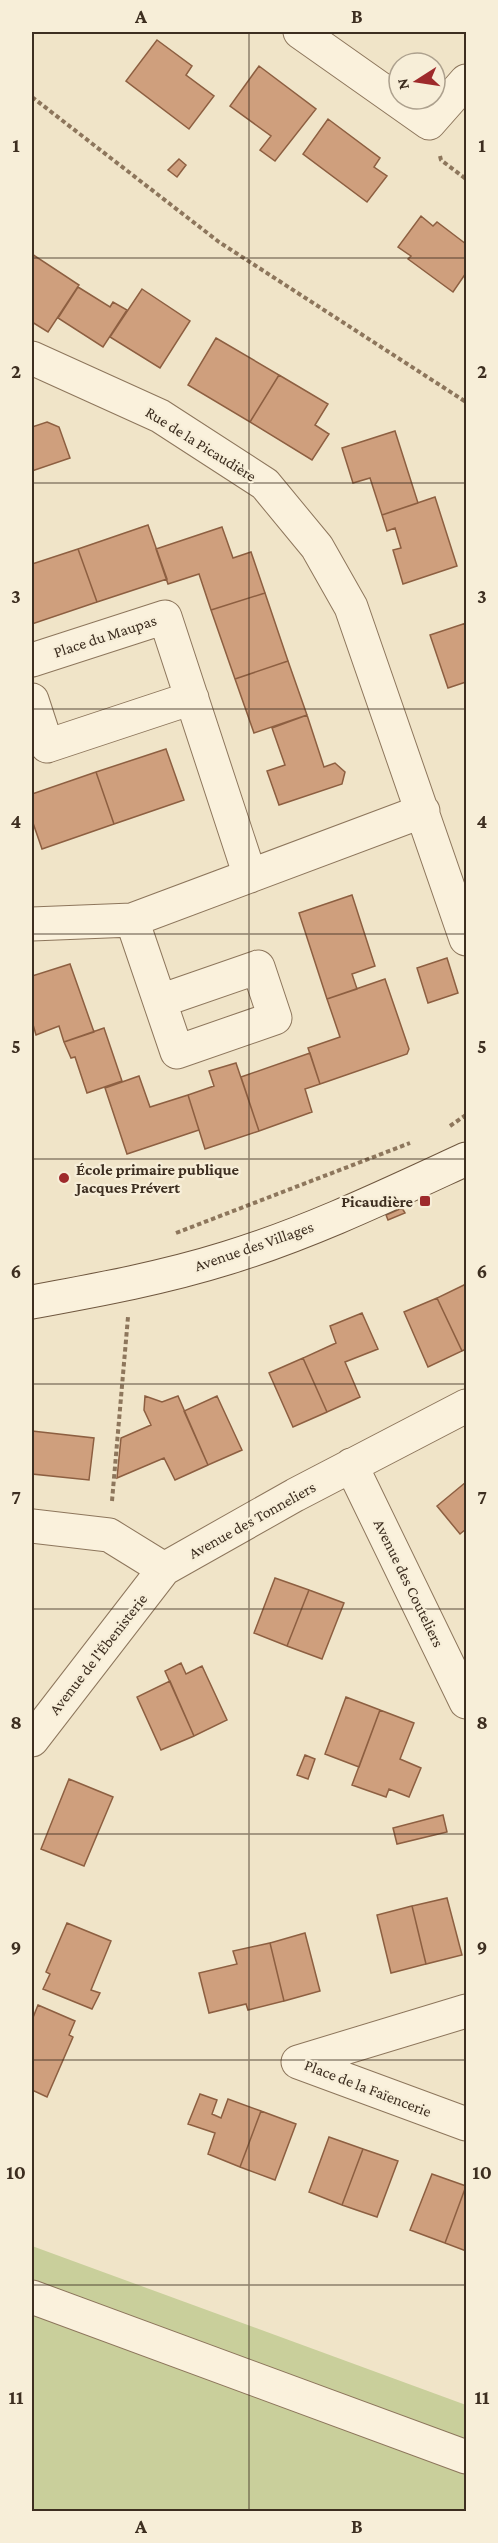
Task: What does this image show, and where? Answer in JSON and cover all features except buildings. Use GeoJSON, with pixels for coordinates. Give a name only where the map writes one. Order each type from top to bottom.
{"type":"FeatureCollection","features":[{"type":"Feature","properties":{"kind":"street"},"geometry":{"type":"LineString","coordinates":[[300,32],[429,123],[466,81]]}},
{"type":"Feature","properties":{"kind":"street","name":"Rue de la Picaudière"},"geometry":{"type":"LineString","coordinates":[[32,358],[160,416],[265,484],[317,547],[351,607],[423,811],[460,895],[466,939]]}},
{"type":"Feature","properties":{"kind":"street","name":"Place du Maupas"},"geometry":{"type":"LineString","coordinates":[[32,660],[165,616],[250,876]]}},
{"type":"Feature","properties":{"kind":"street"},"geometry":{"type":"LineString","coordinates":[[32,700],[47,746],[192,698]]}},
{"type":"Feature","properties":{"kind":"street"},"geometry":{"type":"LineString","coordinates":[[32,924],[132,920],[423,811]]}},
{"type":"Feature","properties":{"kind":"street"},"geometry":{"type":"LineString","coordinates":[[132,920],[160,1001]]}},
{"type":"Feature","properties":{"kind":"street","name":"Avenue des Villages"},"geometry":{"type":"LineString","coordinates":[[32,1302],[136,1283],[227,1258],[307,1230],[466,1159]]}},
{"type":"Feature","properties":{"kind":"street","name":"Avenue des Tonneliers"},"geometry":{"type":"LineString","coordinates":[[164,1569],[351,1465],[466,1406]]}},
{"type":"Feature","properties":{"kind":"street","name":"Avenue des Couteliers"},"geometry":{"type":"LineString","coordinates":[[351,1465],[466,1702]]}},
{"type":"Feature","properties":{"kind":"street"},"geometry":{"type":"LineString","coordinates":[[32,1526],[109,1535],[164,1569]]}},
{"type":"Feature","properties":{"kind":"street","name":"Avenue de l'Ébenisterie"},"geometry":{"type":"LineString","coordinates":[[32,1740],[164,1569]]}},
{"type":"Feature","properties":{"kind":"street","name":"Place de la Faïencerie"},"geometry":{"type":"LineString","coordinates":[[466,2011],[298,2062],[466,2124]]}},
{"type":"Feature","properties":{"kind":"street"},"geometry":{"type":"LineString","coordinates":[[32,2297],[466,2457]]}},
{"type":"Feature","properties":{"kind":"path"},"geometry":{"type":"LineString","coordinates":[[32,97],[219,242],[466,402]]}},
{"type":"Feature","properties":{"kind":"path"},"geometry":{"type":"LineString","coordinates":[[444,1130],[466,1115]]}},
{"type":"Feature","properties":{"kind":"path"},"geometry":{"type":"LineString","coordinates":[[171,1235],[413,1142]]}},
{"type":"Feature","properties":{"kind":"path"},"geometry":{"type":"LineString","coordinates":[[109,1535],[128,1312]]}},
{"type":"Feature","properties":{"kind":"green space"},"geometry":{"type":"Polygon","coordinates":[[[32,2246],[466,2405],[466,2511],[32,2511],[32,2246]]]}},
{"type":"Feature","properties":{"kind":"place","name":"École primaire publique Jacques Prévert"},"geometry":{"type":"Point","coordinates":[64,1178]}},
{"type":"Feature","properties":{"kind":"place","name":"Picaudière"},"geometry":{"type":"Point","coordinates":[425,1201]}}]}
